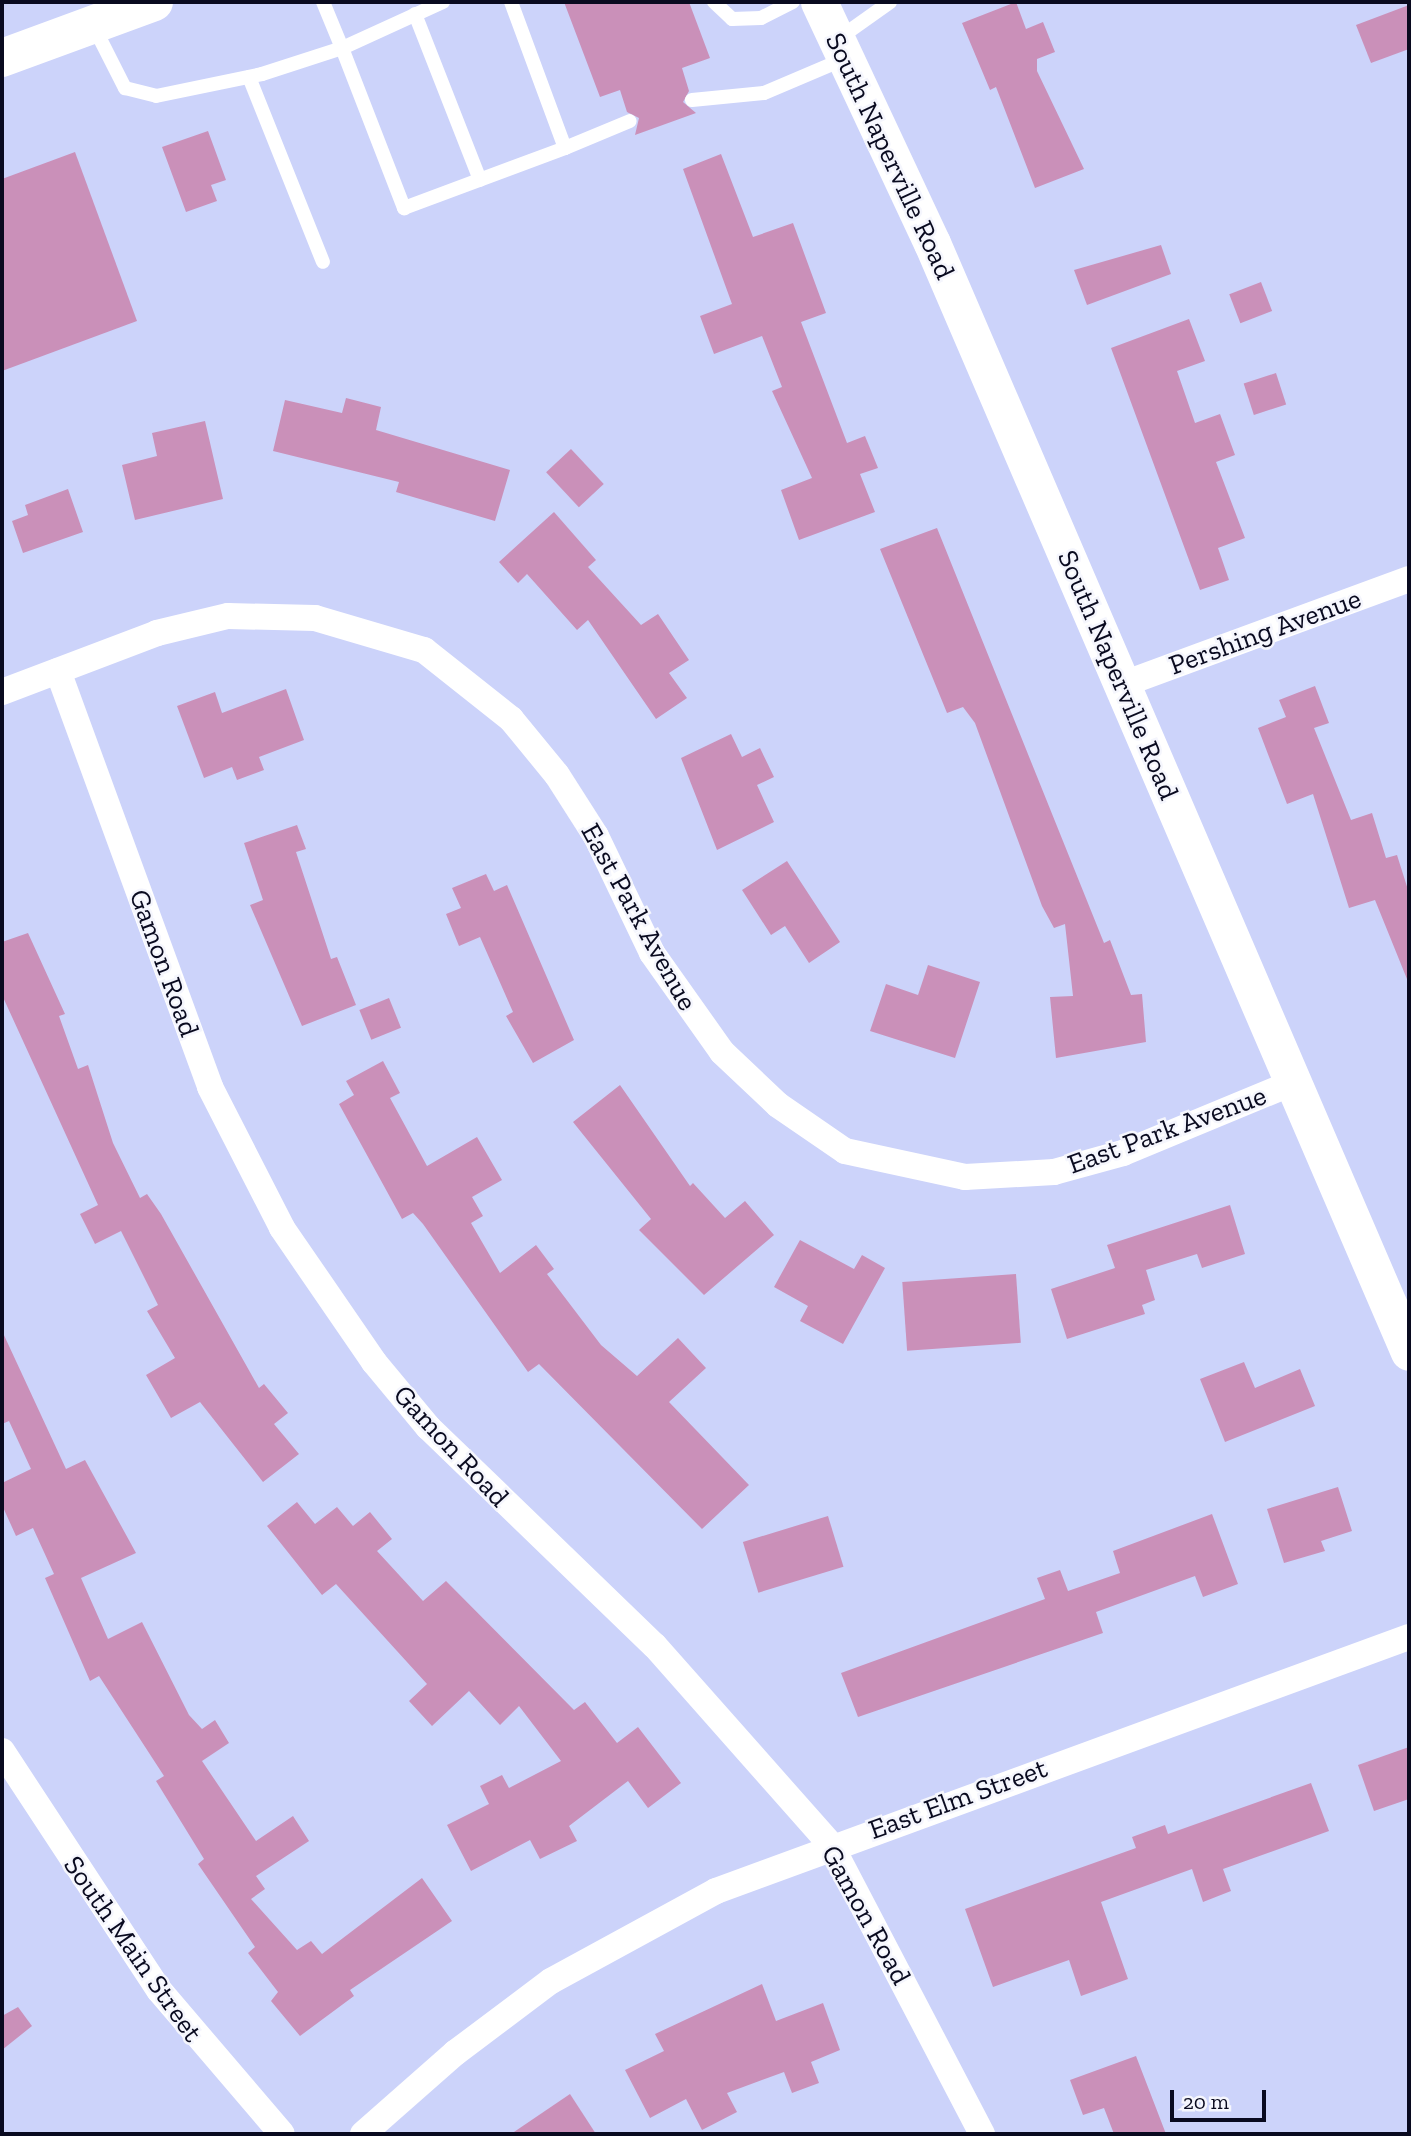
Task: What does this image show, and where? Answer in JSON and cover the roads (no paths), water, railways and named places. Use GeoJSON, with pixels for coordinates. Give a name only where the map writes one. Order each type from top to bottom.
{"type":"FeatureCollection","features":[{"type":"Feature","properties":{"kind":"main road","name":"South Naperville Road"},"geometry":{"type":"LineString","coordinates":[[819,2],[932,243],[1409,1352]]}},
{"type":"Feature","properties":{"kind":"main road"},"geometry":{"type":"LineString","coordinates":[[2,58],[145,4]]}},
{"type":"Feature","properties":{"kind":"street","name":"Pershing Avenue"},"geometry":{"type":"LineString","coordinates":[[1121,685],[1409,579]]}},
{"type":"Feature","properties":{"kind":"street","name":"East Park Avenue"},"geometry":{"type":"LineString","coordinates":[[2,692],[157,633],[228,616],[315,618],[424,650],[511,719],[557,775],[596,836],[652,953],[722,1052],[778,1105],[845,1151],[965,1177],[1054,1172],[1122,1153],[1294,1082]]}},
{"type":"Feature","properties":{"kind":"street","name":"Gamon Road"},"geometry":{"type":"LineString","coordinates":[[58,671],[210,1087],[256,1182],[319,1286],[428,1427],[656,1646],[831,1845],[982,2134]]}},
{"type":"Feature","properties":{"kind":"street","name":"East Elm Street"},"geometry":{"type":"LineString","coordinates":[[363,2134],[455,2053],[562,1975],[706,1896],[831,1845],[1409,1637]]}},
{"type":"Feature","properties":{"kind":"street","name":"South Main Street"},"geometry":{"type":"LineString","coordinates":[[2,1751],[159,1990],[282,2134]]}},
{"type":"Feature","properties":{"kind":"lane"},"geometry":{"type":"LineString","coordinates":[[324,2],[404,208],[630,121]]}},
{"type":"Feature","properties":{"kind":"lane"},"geometry":{"type":"LineString","coordinates":[[93,24],[125,88],[156,96],[249,77],[342,48],[443,2]]}},
{"type":"Feature","properties":{"kind":"lane"},"geometry":{"type":"LineString","coordinates":[[511,2],[565,148]]}},
{"type":"Feature","properties":{"kind":"lane"},"geometry":{"type":"LineString","coordinates":[[714,2],[732,19],[761,18],[793,2]]}},
{"type":"Feature","properties":{"kind":"lane"},"geometry":{"type":"LineString","coordinates":[[692,100],[764,93],[841,50],[890,2]]}},
{"type":"Feature","properties":{"kind":"lane"},"geometry":{"type":"LineString","coordinates":[[415,14],[480,180]]}},
{"type":"Feature","properties":{"kind":"lane"},"geometry":{"type":"LineString","coordinates":[[249,77],[323,262]]}}]}
